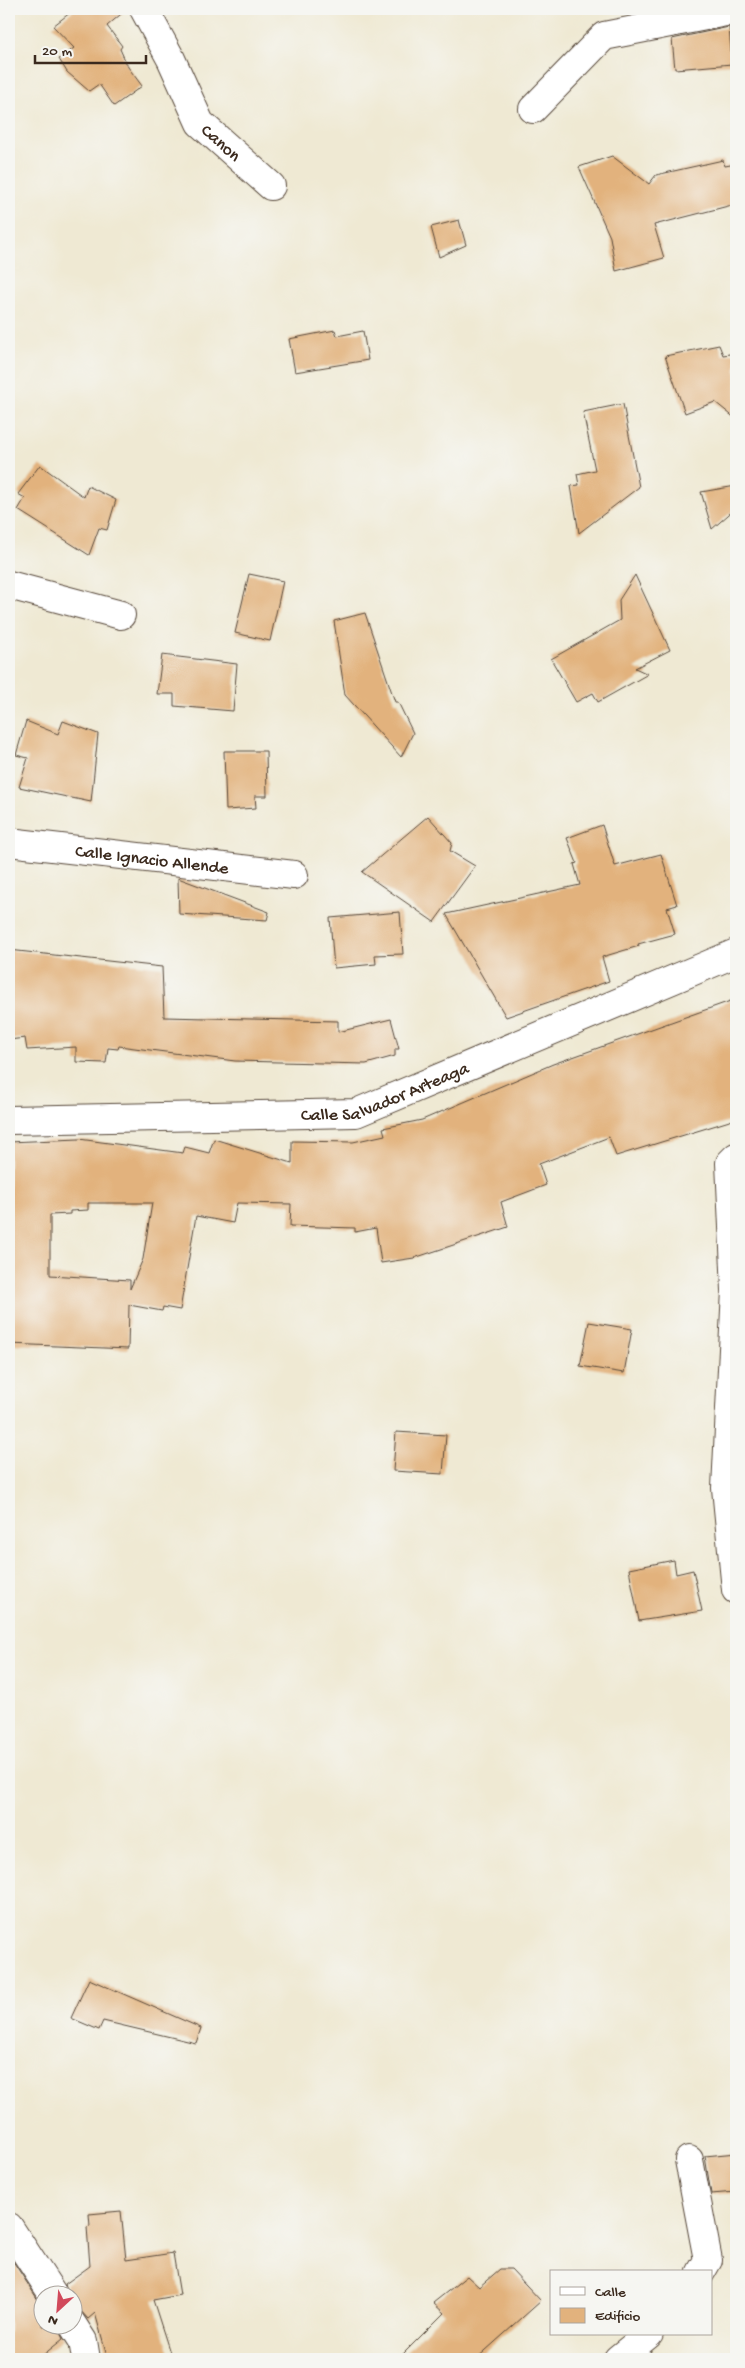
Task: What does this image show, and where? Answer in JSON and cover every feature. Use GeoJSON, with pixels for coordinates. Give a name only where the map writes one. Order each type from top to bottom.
{"type":"FeatureCollection","features":[{"type":"Feature","properties":{"kind":"street","name":"Canon"},"geometry":{"type":"LineString","coordinates":[[144,9],[171,59],[200,123],[271,186]]}},
{"type":"Feature","properties":{"kind":"street"},"geometry":{"type":"LineString","coordinates":[[532,109],[604,36],[736,10]]}},
{"type":"Feature","properties":{"kind":"street"},"geometry":{"type":"LineString","coordinates":[[9,585],[121,615]]}},
{"type":"Feature","properties":{"kind":"street","name":"Calle Ignacio Allende"},"geometry":{"type":"LineString","coordinates":[[9,842],[294,875]]}},
{"type":"Feature","properties":{"kind":"street","name":"Calle Salvador Arteaga"},"geometry":{"type":"LineString","coordinates":[[9,1120],[356,1114],[736,953]]}},
{"type":"Feature","properties":{"kind":"street"},"geometry":{"type":"LineString","coordinates":[[733,1160],[736,1290],[726,1488],[736,1590]]}},
{"type":"Feature","properties":{"kind":"street"},"geometry":{"type":"LineString","coordinates":[[689,2160],[708,2260],[701,2270]]}},
{"type":"Feature","properties":{"kind":"street"},"geometry":{"type":"LineString","coordinates":[[9,2227],[47,2286]]}},
{"type":"Feature","properties":{"kind":"street"},"geometry":{"type":"LineString","coordinates":[[80,2336],[83,2341],[86,2359]]}},
{"type":"Feature","properties":{"kind":"street"},"geometry":{"type":"LineString","coordinates":[[618,2359],[647,2336]]}},
{"type":"Feature","properties":{"kind":"building"},"geometry":{"type":"Polygon","coordinates":[[[75,9],[127,9],[107,26],[122,46],[120,49],[128,67],[142,86],[114,106],[99,84],[89,91],[67,72],[59,59],[74,48],[53,26],[75,9]]]}},
{"type":"Feature","properties":{"kind":"building"},"geometry":{"type":"Polygon","coordinates":[[[729,27],[732,64],[675,69],[672,39],[729,27]]]}},
{"type":"Feature","properties":{"kind":"building"},"geometry":{"type":"Polygon","coordinates":[[[612,156],[649,184],[656,175],[723,160],[725,166],[736,164],[736,204],[654,225],[664,258],[616,271],[610,237],[579,167],[612,156]]]}},
{"type":"Feature","properties":{"kind":"building"},"geometry":{"type":"Polygon","coordinates":[[[459,220],[466,245],[439,257],[431,227],[459,220]]]}},
{"type":"Feature","properties":{"kind":"building"},"geometry":{"type":"Polygon","coordinates":[[[335,330],[337,336],[363,331],[368,360],[295,372],[289,339],[335,330]]]}},
{"type":"Feature","properties":{"kind":"building"},"geometry":{"type":"Polygon","coordinates":[[[719,345],[723,355],[736,353],[736,419],[715,402],[685,413],[665,356],[719,345]]]}},
{"type":"Feature","properties":{"kind":"building"},"geometry":{"type":"Polygon","coordinates":[[[623,404],[639,487],[579,533],[571,486],[579,485],[577,474],[595,470],[583,412],[623,404]]]}},
{"type":"Feature","properties":{"kind":"building"},"geometry":{"type":"Polygon","coordinates":[[[40,465],[84,497],[88,486],[116,500],[107,530],[99,528],[89,555],[18,510],[25,498],[18,494],[40,465]]]}},
{"type":"Feature","properties":{"kind":"building"},"geometry":{"type":"Polygon","coordinates":[[[736,486],[736,508],[712,529],[701,492],[736,486]]]}},
{"type":"Feature","properties":{"kind":"building"},"geometry":{"type":"Polygon","coordinates":[[[249,574],[283,581],[270,641],[235,633],[249,574]]]}},
{"type":"Feature","properties":{"kind":"building"},"geometry":{"type":"Polygon","coordinates":[[[635,575],[670,650],[635,668],[648,674],[598,702],[593,693],[576,702],[551,659],[620,620],[619,600],[635,575]]]}},
{"type":"Feature","properties":{"kind":"building"},"geometry":{"type":"Polygon","coordinates":[[[365,613],[395,702],[398,702],[413,733],[401,757],[345,695],[334,621],[365,613]]]}},
{"type":"Feature","properties":{"kind":"building"},"geometry":{"type":"Polygon","coordinates":[[[162,655],[237,664],[233,711],[174,706],[174,694],[157,694],[162,655]]]}},
{"type":"Feature","properties":{"kind":"building"},"geometry":{"type":"Polygon","coordinates":[[[26,721],[58,734],[63,721],[98,734],[91,802],[19,787],[28,758],[16,755],[26,721]]]}},
{"type":"Feature","properties":{"kind":"building"},"geometry":{"type":"Polygon","coordinates":[[[224,751],[266,751],[267,796],[255,796],[256,808],[226,810],[224,751]]]}},
{"type":"Feature","properties":{"kind":"building"},"geometry":{"type":"Polygon","coordinates":[[[428,816],[452,843],[450,851],[475,866],[434,922],[362,872],[428,816]]]}},
{"type":"Feature","properties":{"kind":"building"},"geometry":{"type":"Polygon","coordinates":[[[602,825],[615,866],[661,854],[677,905],[667,908],[675,934],[638,944],[639,946],[602,957],[609,981],[506,1017],[446,914],[580,885],[574,864],[577,863],[567,838],[602,825]]]}},
{"type":"Feature","properties":{"kind":"building"},"geometry":{"type":"Polygon","coordinates":[[[178,878],[269,912],[267,920],[179,914],[178,878]]]}},
{"type":"Feature","properties":{"kind":"building"},"geometry":{"type":"Polygon","coordinates":[[[400,912],[403,954],[375,955],[376,964],[334,968],[330,918],[400,912]]]}},
{"type":"Feature","properties":{"kind":"building"},"geometry":{"type":"Polygon","coordinates":[[[9,950],[162,967],[164,1017],[338,1021],[338,1032],[391,1019],[399,1049],[395,1049],[395,1056],[366,1064],[235,1061],[119,1046],[118,1049],[108,1048],[106,1063],[76,1062],[76,1047],[27,1050],[25,1038],[9,1040],[9,950]]]}},
{"type":"Feature","properties":{"kind":"building"},"geometry":{"type":"Polygon","coordinates":[[[736,999],[736,1119],[616,1156],[609,1137],[539,1164],[546,1185],[501,1202],[508,1227],[414,1258],[381,1263],[376,1228],[355,1232],[355,1228],[290,1226],[291,1204],[237,1203],[233,1223],[196,1216],[180,1310],[163,1307],[162,1311],[129,1305],[128,1349],[9,1344],[9,1142],[79,1139],[183,1153],[185,1147],[209,1153],[214,1139],[292,1163],[292,1141],[353,1142],[385,1135],[383,1128],[422,1120],[553,1064],[736,999]],[[88,1203],[88,1210],[70,1211],[70,1214],[50,1215],[50,1275],[130,1280],[130,1289],[143,1259],[152,1203],[88,1203]]]}},
{"type":"Feature","properties":{"kind":"building"},"geometry":{"type":"Polygon","coordinates":[[[589,1322],[632,1329],[624,1373],[580,1366],[589,1322]]]}},
{"type":"Feature","properties":{"kind":"building"},"geometry":{"type":"Polygon","coordinates":[[[396,1432],[446,1435],[443,1474],[393,1471],[396,1432]]]}},
{"type":"Feature","properties":{"kind":"building"},"geometry":{"type":"Polygon","coordinates":[[[674,1560],[676,1574],[693,1570],[702,1611],[639,1621],[629,1569],[674,1560]]]}},
{"type":"Feature","properties":{"kind":"building"},"geometry":{"type":"Polygon","coordinates":[[[89,1979],[201,2028],[196,2043],[103,2021],[99,2030],[71,2018],[89,1979]]]}},
{"type":"Feature","properties":{"kind":"building"},"geometry":{"type":"Polygon","coordinates":[[[736,2153],[736,2192],[711,2194],[705,2156],[736,2153]]]}},
{"type":"Feature","properties":{"kind":"building"},"geometry":{"type":"Polygon","coordinates":[[[121,2211],[126,2260],[173,2253],[180,2295],[153,2300],[172,2359],[108,2359],[95,2313],[88,2319],[82,2312],[82,2286],[66,2286],[65,2284],[90,2266],[87,2227],[90,2226],[89,2214],[121,2211]]]}},
{"type":"Feature","properties":{"kind":"building"},"geometry":{"type":"Polygon","coordinates":[[[9,2255],[32,2291],[32,2336],[62,2336],[63,2339],[38,2359],[9,2359],[9,2255]]]}},
{"type":"Feature","properties":{"kind":"building"},"geometry":{"type":"Polygon","coordinates":[[[500,2269],[511,2269],[541,2301],[476,2359],[398,2359],[444,2313],[433,2303],[467,2276],[479,2287],[500,2269]]]}}]}
